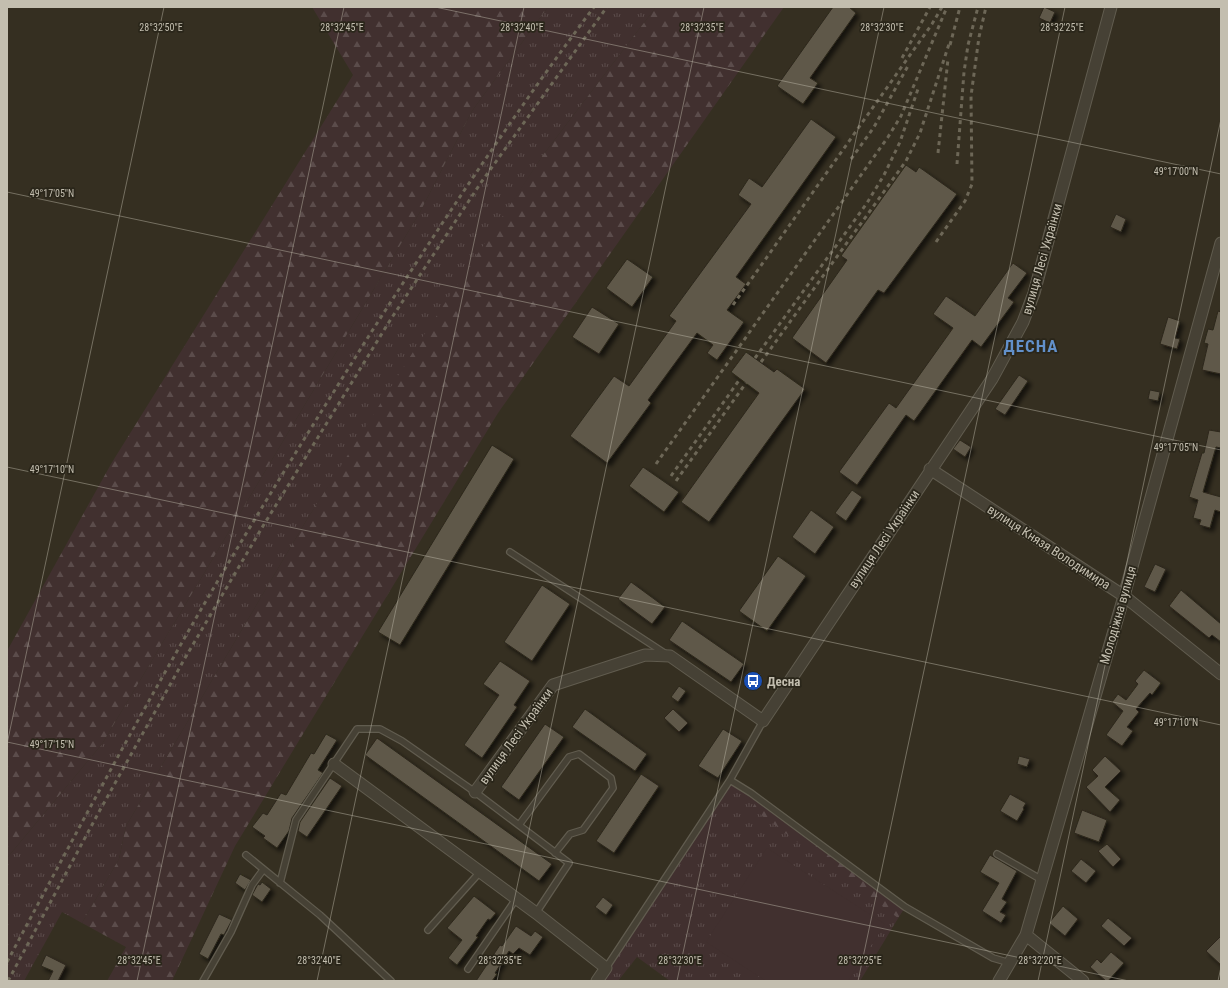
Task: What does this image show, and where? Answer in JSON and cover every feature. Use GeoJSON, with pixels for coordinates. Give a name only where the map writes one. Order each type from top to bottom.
{"type":"FeatureCollection","features":[{"type":"Feature","properties":{"kind":"street","name":"вулиця Лесі Українки"},"geometry":{"type":"LineString","coordinates":[[763,721],[930,469],[992,379],[1009,350],[1029,308],[1036,285],[1111,7]]}},
{"type":"Feature","properties":{"kind":"street","name":"Молодіжна вулиця"},"geometry":{"type":"LineString","coordinates":[[999,981],[1026,935],[1124,596],[1221,243]]}},
{"type":"Feature","properties":{"kind":"street","name":"вулиця Князя Володимира"},"geometry":{"type":"LineString","coordinates":[[930,469],[1124,596],[1221,674]]}},
{"type":"Feature","properties":{"kind":"street","name":"вулиця Лесі Українки"},"geometry":{"type":"LineString","coordinates":[[475,792],[553,685],[645,655],[670,656]]}},
{"type":"Feature","properties":{"kind":"street"},"geometry":{"type":"LineString","coordinates":[[670,656],[763,721]]}},
{"type":"Feature","properties":{"kind":"street"},"geometry":{"type":"LineString","coordinates":[[334,764],[536,913],[606,968],[597,981]]}},
{"type":"Feature","properties":{"kind":"street"},"geometry":{"type":"LineString","coordinates":[[1026,935],[1083,981]]}},
{"type":"Feature","properties":{"kind":"lane"},"geometry":{"type":"LineString","coordinates":[[510,552],[670,656]]}},
{"type":"Feature","properties":{"kind":"lane"},"geometry":{"type":"LineString","coordinates":[[606,968],[730,780],[763,721]]}},
{"type":"Feature","properties":{"kind":"lane"},"geometry":{"type":"LineString","coordinates":[[280,883],[296,820],[357,729],[380,729],[402,741],[475,792],[569,863],[536,913]]}},
{"type":"Feature","properties":{"kind":"lane"},"geometry":{"type":"LineString","coordinates":[[519,825],[569,757],[579,754],[611,778],[613,788],[583,830],[570,834],[555,853]]}},
{"type":"Feature","properties":{"kind":"lane"},"geometry":{"type":"LineString","coordinates":[[730,780],[751,793],[904,907],[993,958],[1010,963]]}},
{"type":"Feature","properties":{"kind":"lane"},"geometry":{"type":"LineString","coordinates":[[997,854],[1042,880]]}},
{"type":"Feature","properties":{"kind":"lane"},"geometry":{"type":"LineString","coordinates":[[246,855],[320,915],[391,981]]}},
{"type":"Feature","properties":{"kind":"lane"},"geometry":{"type":"LineString","coordinates":[[203,981],[231,932],[252,885],[263,870]]}},
{"type":"Feature","properties":{"kind":"lane"},"geometry":{"type":"LineString","coordinates":[[428,930],[480,872]]}},
{"type":"Feature","properties":{"kind":"lane"},"geometry":{"type":"LineString","coordinates":[[468,969],[516,899]]}},
{"type":"Feature","properties":{"kind":"green space"},"geometry":{"type":"Polygon","coordinates":[[[312,7],[548,7],[472,111],[420,212],[102,744],[7,858],[7,651],[111,464],[353,75],[312,7]]]}},
{"type":"Feature","properties":{"kind":"green space"},"geometry":{"type":"Polygon","coordinates":[[[548,7],[656,7],[543,155],[306,521],[126,826],[119,859],[82,923],[62,912],[24,981],[7,981],[7,858],[102,744],[420,212],[472,111],[548,7]]]}},
{"type":"Feature","properties":{"kind":"green space"},"geometry":{"type":"Polygon","coordinates":[[[656,7],[784,7],[498,413],[235,846],[172,981],[107,981],[126,947],[82,923],[119,859],[126,826],[306,521],[420,341],[543,155],[656,7]]]}},
{"type":"Feature","properties":{"kind":"green space"},"geometry":{"type":"Polygon","coordinates":[[[730,780],[905,907],[860,981],[670,981],[637,957],[618,981],[597,981],[730,780]]]}},
{"type":"Feature","properties":{"kind":"green space"},"geometry":{"type":"Polygon","coordinates":[[[758,799],[905,907],[898,918],[752,808],[758,799]]]}},
{"type":"Feature","properties":{"kind":"green space"},"geometry":{"type":"Polygon","coordinates":[[[767,848],[885,924],[848,981],[766,981],[706,942],[767,848]]]}},
{"type":"Feature","properties":{"kind":"building"},"geometry":{"type":"Polygon","coordinates":[[[833,7],[849,7],[856,13],[810,78],[818,83],[803,104],[777,86],[833,7]]]}},
{"type":"Feature","properties":{"kind":"building"},"geometry":{"type":"Polygon","coordinates":[[[1044,7],[1055,12],[1050,23],[1039,18],[1044,7]]]}},
{"type":"Feature","properties":{"kind":"building"},"geometry":{"type":"Polygon","coordinates":[[[811,119],[836,137],[736,277],[746,284],[727,310],[744,322],[717,360],[707,353],[713,345],[697,333],[648,400],[651,403],[607,463],[570,436],[614,376],[629,386],[676,321],[669,316],[751,204],[738,195],[749,178],[762,187],[811,119]]]}},
{"type":"Feature","properties":{"kind":"building"},"geometry":{"type":"Polygon","coordinates":[[[906,165],[916,172],[919,167],[957,194],[884,293],[878,290],[826,363],[792,338],[847,260],[841,256],[906,165]]]}},
{"type":"Feature","properties":{"kind":"building"},"geometry":{"type":"Polygon","coordinates":[[[1116,214],[1126,219],[1121,232],[1110,227],[1116,214]]]}},
{"type":"Feature","properties":{"kind":"building"},"geometry":{"type":"Polygon","coordinates":[[[627,259],[653,277],[632,307],[606,288],[627,259]]]}},
{"type":"Feature","properties":{"kind":"building"},"geometry":{"type":"Polygon","coordinates":[[[1013,263],[1027,273],[1008,298],[1014,302],[981,347],[972,340],[914,421],[906,415],[857,485],[839,472],[889,403],[896,408],[953,328],[933,314],[946,296],[975,316],[1013,263]]]}},
{"type":"Feature","properties":{"kind":"building"},"geometry":{"type":"Polygon","coordinates":[[[592,307],[619,324],[599,354],[572,337],[592,307]]]}},
{"type":"Feature","properties":{"kind":"building"},"geometry":{"type":"Polygon","coordinates":[[[1218,311],[1221,312],[1221,374],[1202,370],[1208,344],[1204,343],[1208,329],[1213,330],[1218,311]]]}},
{"type":"Feature","properties":{"kind":"building"},"geometry":{"type":"Polygon","coordinates":[[[1168,317],[1180,321],[1175,338],[1180,339],[1177,349],[1160,344],[1168,317]]]}},
{"type":"Feature","properties":{"kind":"building"},"geometry":{"type":"Polygon","coordinates":[[[746,352],[774,372],[777,369],[805,389],[709,522],[681,502],[759,393],[731,372],[746,352]]]}},
{"type":"Feature","properties":{"kind":"building"},"geometry":{"type":"Polygon","coordinates":[[[1019,375],[1028,381],[1005,415],[995,409],[1019,375]]]}},
{"type":"Feature","properties":{"kind":"building"},"geometry":{"type":"Polygon","coordinates":[[[1150,390],[1160,392],[1158,401],[1148,399],[1150,390]]]}},
{"type":"Feature","properties":{"kind":"building"},"geometry":{"type":"Polygon","coordinates":[[[1209,430],[1221,432],[1221,448],[1216,447],[1203,492],[1221,497],[1221,512],[1215,510],[1210,528],[1199,525],[1201,520],[1193,518],[1198,500],[1189,497],[1202,453],[1204,453],[1209,430]]]}},
{"type":"Feature","properties":{"kind":"building"},"geometry":{"type":"Polygon","coordinates":[[[960,440],[971,447],[965,457],[953,449],[960,440]]]}},
{"type":"Feature","properties":{"kind":"building"},"geometry":{"type":"Polygon","coordinates":[[[492,445],[514,459],[400,645],[378,632],[492,445]]]}},
{"type":"Feature","properties":{"kind":"building"},"geometry":{"type":"Polygon","coordinates":[[[643,467],[679,492],[664,512],[629,486],[643,467]]]}},
{"type":"Feature","properties":{"kind":"building"},"geometry":{"type":"Polygon","coordinates":[[[852,490],[862,497],[846,521],[835,513],[852,490]]]}},
{"type":"Feature","properties":{"kind":"building"},"geometry":{"type":"Polygon","coordinates":[[[811,510],[834,527],[815,554],[792,537],[811,510]]]}},
{"type":"Feature","properties":{"kind":"building"},"geometry":{"type":"Polygon","coordinates":[[[778,556],[806,576],[767,631],[739,611],[778,556]]]}},
{"type":"Feature","properties":{"kind":"building"},"geometry":{"type":"Polygon","coordinates":[[[1155,564],[1166,569],[1155,592],[1144,587],[1155,564]]]}},
{"type":"Feature","properties":{"kind":"building"},"geometry":{"type":"Polygon","coordinates":[[[631,582],[665,607],[652,624],[618,599],[631,582]]]}},
{"type":"Feature","properties":{"kind":"building"},"geometry":{"type":"Polygon","coordinates":[[[542,585],[570,604],[532,661],[504,642],[542,585]]]}},
{"type":"Feature","properties":{"kind":"building"},"geometry":{"type":"Polygon","coordinates":[[[1181,590],[1221,624],[1221,642],[1212,635],[1209,638],[1169,606],[1181,590]]]}},
{"type":"Feature","properties":{"kind":"building"},"geometry":{"type":"Polygon","coordinates":[[[682,621],[744,664],[731,682],[669,640],[682,621]]]}},
{"type":"Feature","properties":{"kind":"building"},"geometry":{"type":"Polygon","coordinates":[[[500,661],[530,681],[514,705],[517,707],[482,758],[464,745],[499,695],[483,684],[500,661]]]}},
{"type":"Feature","properties":{"kind":"building"},"geometry":{"type":"Polygon","coordinates":[[[1144,670],[1161,683],[1152,695],[1150,693],[1136,709],[1139,712],[1127,727],[1133,731],[1122,746],[1106,735],[1123,711],[1112,702],[1118,694],[1126,700],[1138,684],[1135,681],[1144,670]]]}},
{"type":"Feature","properties":{"kind":"building"},"geometry":{"type":"Polygon","coordinates":[[[679,686],[686,691],[678,702],[671,697],[679,686]]]}},
{"type":"Feature","properties":{"kind":"building"},"geometry":{"type":"Polygon","coordinates":[[[585,709],[647,754],[635,771],[572,727],[585,709]]]}},
{"type":"Feature","properties":{"kind":"building"},"geometry":{"type":"Polygon","coordinates":[[[673,709],[688,723],[679,732],[664,718],[673,709]]]}},
{"type":"Feature","properties":{"kind":"building"},"geometry":{"type":"Polygon","coordinates":[[[545,724],[564,737],[519,800],[501,787],[545,724]]]}},
{"type":"Feature","properties":{"kind":"building"},"geometry":{"type":"Polygon","coordinates":[[[723,729],[742,741],[718,778],[698,766],[723,729]]]}},
{"type":"Feature","properties":{"kind":"building"},"geometry":{"type":"Polygon","coordinates":[[[326,734],[337,740],[318,770],[323,773],[292,818],[289,831],[277,848],[263,838],[265,836],[252,827],[263,813],[267,815],[281,793],[286,795],[311,753],[314,754],[326,734]]]}},
{"type":"Feature","properties":{"kind":"building"},"geometry":{"type":"Polygon","coordinates":[[[377,738],[552,864],[539,881],[365,755],[377,738]]]}},
{"type":"Feature","properties":{"kind":"building"},"geometry":{"type":"Polygon","coordinates":[[[1019,756],[1030,759],[1027,767],[1017,764],[1019,756]]]}},
{"type":"Feature","properties":{"kind":"building"},"geometry":{"type":"Polygon","coordinates":[[[1105,756],[1121,771],[1105,787],[1120,800],[1110,812],[1086,787],[1098,776],[1092,770],[1105,756]]]}},
{"type":"Feature","properties":{"kind":"building"},"geometry":{"type":"Polygon","coordinates":[[[641,774],[659,786],[614,853],[596,841],[641,774]]]}},
{"type":"Feature","properties":{"kind":"building"},"geometry":{"type":"Polygon","coordinates":[[[330,778],[342,786],[307,837],[298,831],[300,822],[330,778]]]}},
{"type":"Feature","properties":{"kind":"building"},"geometry":{"type":"Polygon","coordinates":[[[1010,794],[1026,803],[1017,821],[1000,811],[1010,794]]]}},
{"type":"Feature","properties":{"kind":"building"},"geometry":{"type":"Polygon","coordinates":[[[1082,810],[1107,820],[1099,842],[1074,833],[1082,810]]]}},
{"type":"Feature","properties":{"kind":"building"},"geometry":{"type":"Polygon","coordinates":[[[1107,844],[1121,859],[1113,867],[1098,851],[1107,844]]]}},
{"type":"Feature","properties":{"kind":"building"},"geometry":{"type":"Polygon","coordinates":[[[990,855],[1017,871],[1002,899],[1007,902],[1000,912],[1006,915],[1001,923],[982,911],[999,883],[980,872],[990,855]]]}},
{"type":"Feature","properties":{"kind":"building"},"geometry":{"type":"Polygon","coordinates":[[[1081,859],[1096,871],[1086,883],[1071,871],[1081,859]]]}},
{"type":"Feature","properties":{"kind":"building"},"geometry":{"type":"Polygon","coordinates":[[[240,874],[251,880],[245,890],[235,883],[240,874]]]}},
{"type":"Feature","properties":{"kind":"building"},"geometry":{"type":"Polygon","coordinates":[[[262,882],[271,889],[262,902],[252,895],[258,884],[260,885],[262,882]]]}},
{"type":"Feature","properties":{"kind":"building"},"geometry":{"type":"Polygon","coordinates":[[[474,896],[496,913],[490,920],[488,919],[476,936],[478,937],[457,965],[448,958],[462,940],[447,928],[474,896]]]}},
{"type":"Feature","properties":{"kind":"building"},"geometry":{"type":"Polygon","coordinates":[[[603,897],[613,905],[606,915],[595,907],[603,897]]]}},
{"type":"Feature","properties":{"kind":"building"},"geometry":{"type":"Polygon","coordinates":[[[1063,906],[1078,919],[1065,936],[1049,923],[1063,906]]]}},
{"type":"Feature","properties":{"kind":"building"},"geometry":{"type":"Polygon","coordinates":[[[219,914],[232,920],[224,935],[221,934],[208,959],[199,954],[219,914]]]}},
{"type":"Feature","properties":{"kind":"building"},"geometry":{"type":"Polygon","coordinates":[[[1108,918],[1132,938],[1124,946],[1101,926],[1108,918]]]}},
{"type":"Feature","properties":{"kind":"building"},"geometry":{"type":"Polygon","coordinates":[[[516,926],[531,936],[535,931],[543,937],[530,955],[519,948],[513,954],[509,951],[495,973],[497,974],[492,981],[476,981],[500,945],[502,946],[516,926]]]}},
{"type":"Feature","properties":{"kind":"building"},"geometry":{"type":"Polygon","coordinates":[[[1221,936],[1221,965],[1206,951],[1221,936]]]}},
{"type":"Feature","properties":{"kind":"building"},"geometry":{"type":"Polygon","coordinates":[[[1111,952],[1124,963],[1108,981],[1106,981],[1090,967],[1097,959],[1101,963],[1111,952]]]}},
{"type":"Feature","properties":{"kind":"building"},"geometry":{"type":"Polygon","coordinates":[[[46,955],[66,965],[58,981],[48,981],[53,971],[41,966],[46,955]]]}},
{"type":"Feature","properties":{"kind":"railway"},"geometry":{"type":"LineString","coordinates":[[7,962],[151,698],[195,620],[267,500],[365,342],[448,214],[505,130],[594,7]]}},
{"type":"Feature","properties":{"kind":"railway"},"geometry":{"type":"LineString","coordinates":[[8,981],[100,810],[185,658],[263,526],[389,322],[480,184],[607,7]]}},
{"type":"Feature","properties":{"kind":"railway"},"geometry":{"type":"LineString","coordinates":[[902,58],[930,7]]}},
{"type":"Feature","properties":{"kind":"railway"},"geometry":{"type":"LineString","coordinates":[[733,305],[932,24],[942,7]]}},
{"type":"Feature","properties":{"kind":"railway"},"geometry":{"type":"LineString","coordinates":[[656,464],[888,137],[901,116],[947,7]]}},
{"type":"Feature","properties":{"kind":"railway"},"geometry":{"type":"LineString","coordinates":[[950,45],[960,7]]}},
{"type":"Feature","properties":{"kind":"railway"},"geometry":{"type":"LineString","coordinates":[[957,164],[964,72],[968,45],[978,7]]}},
{"type":"Feature","properties":{"kind":"railway"},"geometry":{"type":"LineString","coordinates":[[936,242],[965,201],[972,184],[971,96],[979,37],[986,7]]}},
{"type":"Feature","properties":{"kind":"railway"},"geometry":{"type":"LineString","coordinates":[[761,362],[906,161],[920,133],[950,41]]}},
{"type":"Feature","properties":{"kind":"railway"},"geometry":{"type":"LineString","coordinates":[[938,153],[948,59]]}},
{"type":"Feature","properties":{"kind":"railway"},"geometry":{"type":"LineString","coordinates":[[851,159],[874,127],[908,66]]}},
{"type":"Feature","properties":{"kind":"railway"},"geometry":{"type":"LineString","coordinates":[[755,358],[867,203],[884,175],[900,142],[918,89]]}},
{"type":"Feature","properties":{"kind":"railway"},"geometry":{"type":"LineString","coordinates":[[671,476],[740,379]]}},
{"type":"Feature","properties":{"kind":"railway"},"geometry":{"type":"LineString","coordinates":[[676,481],[746,383]]}},
{"type":"Feature","properties":{"kind":"place","name":"Десна"},"geometry":{"type":"Point","coordinates":[753,681]}},
{"type":"Feature","properties":{"kind":"district","name":"ДЕСНА"},"geometry":{"type":"Point","coordinates":[1031,346]}}]}
